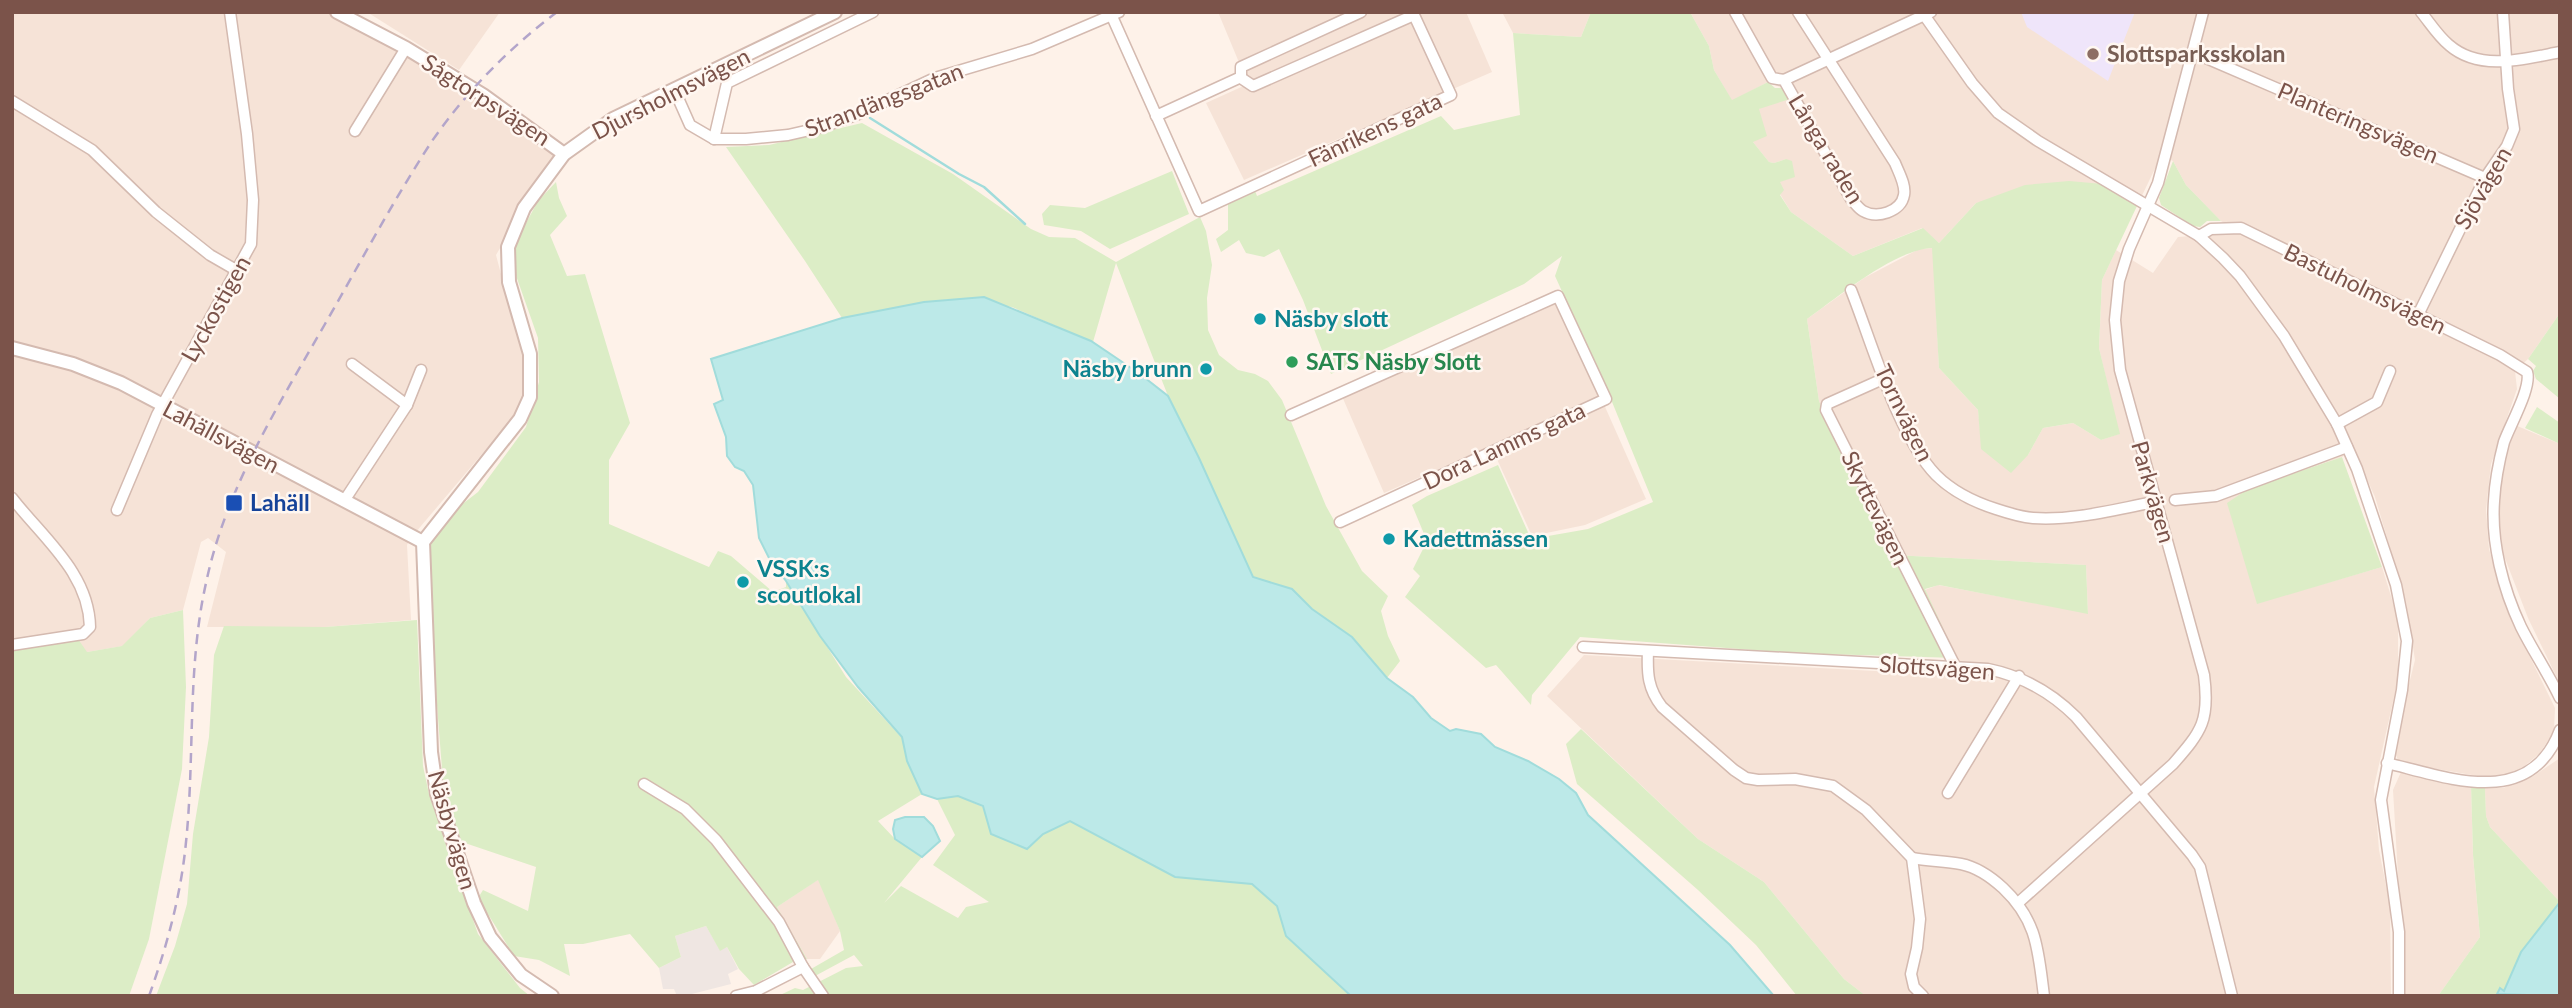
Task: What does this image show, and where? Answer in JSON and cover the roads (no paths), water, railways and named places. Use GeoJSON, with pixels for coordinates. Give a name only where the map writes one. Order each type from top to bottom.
{"type":"FeatureCollection","features":[{"type":"Feature","properties":{"kind":"street","name":"Lyckostigen"},"geometry":{"type":"LineString","coordinates":[[117,510],[162,405],[251,244],[253,200],[230,12]]}},
{"type":"Feature","properties":{"kind":"street","name":"Sågtorpsvägen"},"geometry":{"type":"LineString","coordinates":[[337,12],[406,48],[483,95],[564,154]]}},
{"type":"Feature","properties":{"kind":"street","name":"Djursholmsvägen"},"geometry":{"type":"LineString","coordinates":[[423,542],[520,419],[530,397],[530,354],[509,282],[508,247],[524,208],[564,154],[613,119],[835,12]]}},
{"type":"Feature","properties":{"kind":"street"},"geometry":{"type":"LineString","coordinates":[[674,89],[690,125],[714,139],[727,83],[873,12]]}},
{"type":"Feature","properties":{"kind":"street"},"geometry":{"type":"LineString","coordinates":[[1113,13],[1156,116],[1241,78],[1241,66],[1361,12]]}},
{"type":"Feature","properties":{"kind":"street","name":"Långa raden"},"geometry":{"type":"LineString","coordinates":[[1735,12],[1772,78],[1784,80],[1851,199],[1861,210],[1868,213],[1891,211],[1904,198],[1904,188],[1895,163],[1798,12]]}},
{"type":"Feature","properties":{"kind":"street","name":"Parkvägen"},"geometry":{"type":"LineString","coordinates":[[2018,903],[2142,793],[2188,747],[2199,731],[2206,710],[2204,676],[2197,648],[2120,370],[2115,320],[2116,292],[2122,270],[2167,154],[2203,12]]}},
{"type":"Feature","properties":{"kind":"street"},"geometry":{"type":"LineString","coordinates":[[2421,12],[2448,45],[2477,58],[2507,62],[2560,52]]}},
{"type":"Feature","properties":{"kind":"street","name":"Sjövägen"},"geometry":{"type":"LineString","coordinates":[[2418,315],[2485,178],[2507,146],[2514,129],[2503,12]]}},
{"type":"Feature","properties":{"kind":"street","name":"Strandängsgatan"},"geometry":{"type":"LineString","coordinates":[[714,139],[788,135],[823,127],[935,78],[1032,49],[1113,13]]}},
{"type":"Feature","properties":{"kind":"street","name":"Fänrikens gata"},"geometry":{"type":"LineString","coordinates":[[1156,116],[1199,211],[1451,95],[1414,13],[1253,86],[1241,78]]}},
{"type":"Feature","properties":{"kind":"street"},"geometry":{"type":"LineString","coordinates":[[1784,80],[1926,13],[1972,83],[1998,113],[2038,141],[2199,236],[2240,276],[2284,336],[2337,424],[2357,469],[2396,585],[2407,640],[2402,690],[2381,800],[2399,932],[2399,996]]}},
{"type":"Feature","properties":{"kind":"street","name":"Sågtorpsvägen"},"geometry":{"type":"LineString","coordinates":[[355,131],[406,48]]}},
{"type":"Feature","properties":{"kind":"street","name":"Planteringsvägen"},"geometry":{"type":"LineString","coordinates":[[2192,52],[2485,178]]}},
{"type":"Feature","properties":{"kind":"street"},"geometry":{"type":"LineString","coordinates":[[12,101],[92,150],[156,212],[210,255],[236,270]]}},
{"type":"Feature","properties":{"kind":"street","name":"Bastuholmsvägen"},"geometry":{"type":"LineString","coordinates":[[2199,236],[2211,229],[2241,228],[2500,355],[2527,372],[2528,384],[2510,425],[2498,470],[2494,528],[2506,590],[2521,626],[2560,698]]}},
{"type":"Feature","properties":{"kind":"street","name":"Tornvägen"},"geometry":{"type":"LineString","coordinates":[[1852,290],[1908,432],[1927,465],[1951,487],[1978,503],[2030,518],[2086,514],[2155,502]]}},
{"type":"Feature","properties":{"kind":"street","name":"Dora Lamms gata"},"geometry":{"type":"LineString","coordinates":[[1291,415],[1559,296],[1606,399],[1339,522]]}},
{"type":"Feature","properties":{"kind":"street","name":"Lahällsvägen"},"geometry":{"type":"LineString","coordinates":[[12,348],[73,363],[121,383],[423,542]]}},
{"type":"Feature","properties":{"kind":"street"},"geometry":{"type":"LineString","coordinates":[[352,364],[407,405]]}},
{"type":"Feature","properties":{"kind":"street"},"geometry":{"type":"LineString","coordinates":[[344,501],[407,405],[421,370]]}},
{"type":"Feature","properties":{"kind":"street"},"geometry":{"type":"LineString","coordinates":[[2337,424],[2377,402],[2390,371]]}},
{"type":"Feature","properties":{"kind":"street","name":"Skyttevägen"},"geometry":{"type":"LineString","coordinates":[[1885,379],[1827,404],[1826,410],[1956,668]]}},
{"type":"Feature","properties":{"kind":"street"},"geometry":{"type":"LineString","coordinates":[[2175,500],[2216,496],[2347,447]]}},
{"type":"Feature","properties":{"kind":"street"},"geometry":{"type":"LineString","coordinates":[[12,498],[74,573],[87,600],[90,627],[83,634],[12,645]]}},
{"type":"Feature","properties":{"kind":"street","name":"Näsbyvägen"},"geometry":{"type":"LineString","coordinates":[[423,542],[431,752],[437,794],[474,903],[490,937],[521,975],[552,996]]}},
{"type":"Feature","properties":{"kind":"street","name":"Slottsvägen"},"geometry":{"type":"LineString","coordinates":[[1583,647],[1988,669],[2019,676],[2067,708],[2142,793],[2200,867],[2232,996]]}},
{"type":"Feature","properties":{"kind":"street"},"geometry":{"type":"LineString","coordinates":[[1648,652],[1648,685],[1654,698],[1734,770],[1746,778],[1758,780],[1795,779],[1833,786],[1866,810],[1912,858],[1920,919],[1911,974],[1914,987],[1923,996]]}},
{"type":"Feature","properties":{"kind":"street"},"geometry":{"type":"LineString","coordinates":[[1948,793],[2019,676]]}},
{"type":"Feature","properties":{"kind":"street"},"geometry":{"type":"LineString","coordinates":[[2388,763],[2477,782],[2506,782],[2529,771],[2543,759],[2560,730]]}},
{"type":"Feature","properties":{"kind":"street"},"geometry":{"type":"LineString","coordinates":[[644,784],[685,809],[716,840],[779,922],[803,967],[823,996]]}},
{"type":"Feature","properties":{"kind":"street"},"geometry":{"type":"LineString","coordinates":[[1912,858],[1962,864],[1972,868],[1994,881],[2018,903],[2036,936],[2044,996]]}},
{"type":"Feature","properties":{"kind":"street"},"geometry":{"type":"LineString","coordinates":[[736,996],[756,991],[803,967]]}},
{"type":"Feature","properties":{"kind":"water"},"geometry":{"type":"Polygon","coordinates":[[[984,297],[1091,341],[1168,396],[1253,577],[1292,589],[1312,609],[1352,637],[1387,678],[1413,697],[1431,718],[1450,731],[1456,729],[1481,734],[1495,747],[1528,761],[1559,779],[1576,793],[1588,815],[1730,945],[1774,996],[1351,996],[1286,936],[1277,906],[1252,884],[1175,877],[1070,821],[1043,834],[1027,849],[991,834],[983,806],[958,796],[937,799],[922,794],[907,761],[902,737],[858,687],[820,636],[770,560],[759,538],[753,485],[744,471],[735,467],[727,456],[726,437],[714,404],[723,400],[711,359],[842,318],[924,302],[984,297]]]}},
{"type":"Feature","properties":{"kind":"water"},"geometry":{"type":"Polygon","coordinates":[[[924,817],[933,826],[940,841],[922,857],[895,839],[895,820],[924,817]]]}},
{"type":"Feature","properties":{"kind":"water"},"geometry":{"type":"Polygon","coordinates":[[[2560,902],[2560,996],[2497,994],[2500,988],[2504,991],[2521,952],[2560,902]]]}},
{"type":"Feature","properties":{"kind":"waterway"},"geometry":{"type":"LineString","coordinates":[[870,118],[984,187],[1025,224]]}},
{"type":"Feature","properties":{"kind":"railway"},"geometry":{"type":"LineString","coordinates":[[149,996],[162,958],[181,881],[189,809],[196,647],[206,583],[226,514],[255,449],[289,387],[390,209],[432,141],[459,105],[489,72],[557,12]]}},
{"type":"Feature","properties":{"kind":"place","name":"Slottsparksskolan"},"geometry":{"type":"Point","coordinates":[2093,54]}},
{"type":"Feature","properties":{"kind":"place","name":"Näsby slott"},"geometry":{"type":"Point","coordinates":[1260,319]}},
{"type":"Feature","properties":{"kind":"place","name":"SATS Näsby Slott"},"geometry":{"type":"Point","coordinates":[1292,362]}},
{"type":"Feature","properties":{"kind":"place","name":"Näsby brunn"},"geometry":{"type":"Point","coordinates":[1206,369]}},
{"type":"Feature","properties":{"kind":"place","name":"Lahäll"},"geometry":{"type":"Point","coordinates":[234,503]}},
{"type":"Feature","properties":{"kind":"place","name":"Kadettmässen"},"geometry":{"type":"Point","coordinates":[1389,539]}},
{"type":"Feature","properties":{"kind":"place","name":"VSSK:s scoutlokal"},"geometry":{"type":"Point","coordinates":[743,582]}}]}
